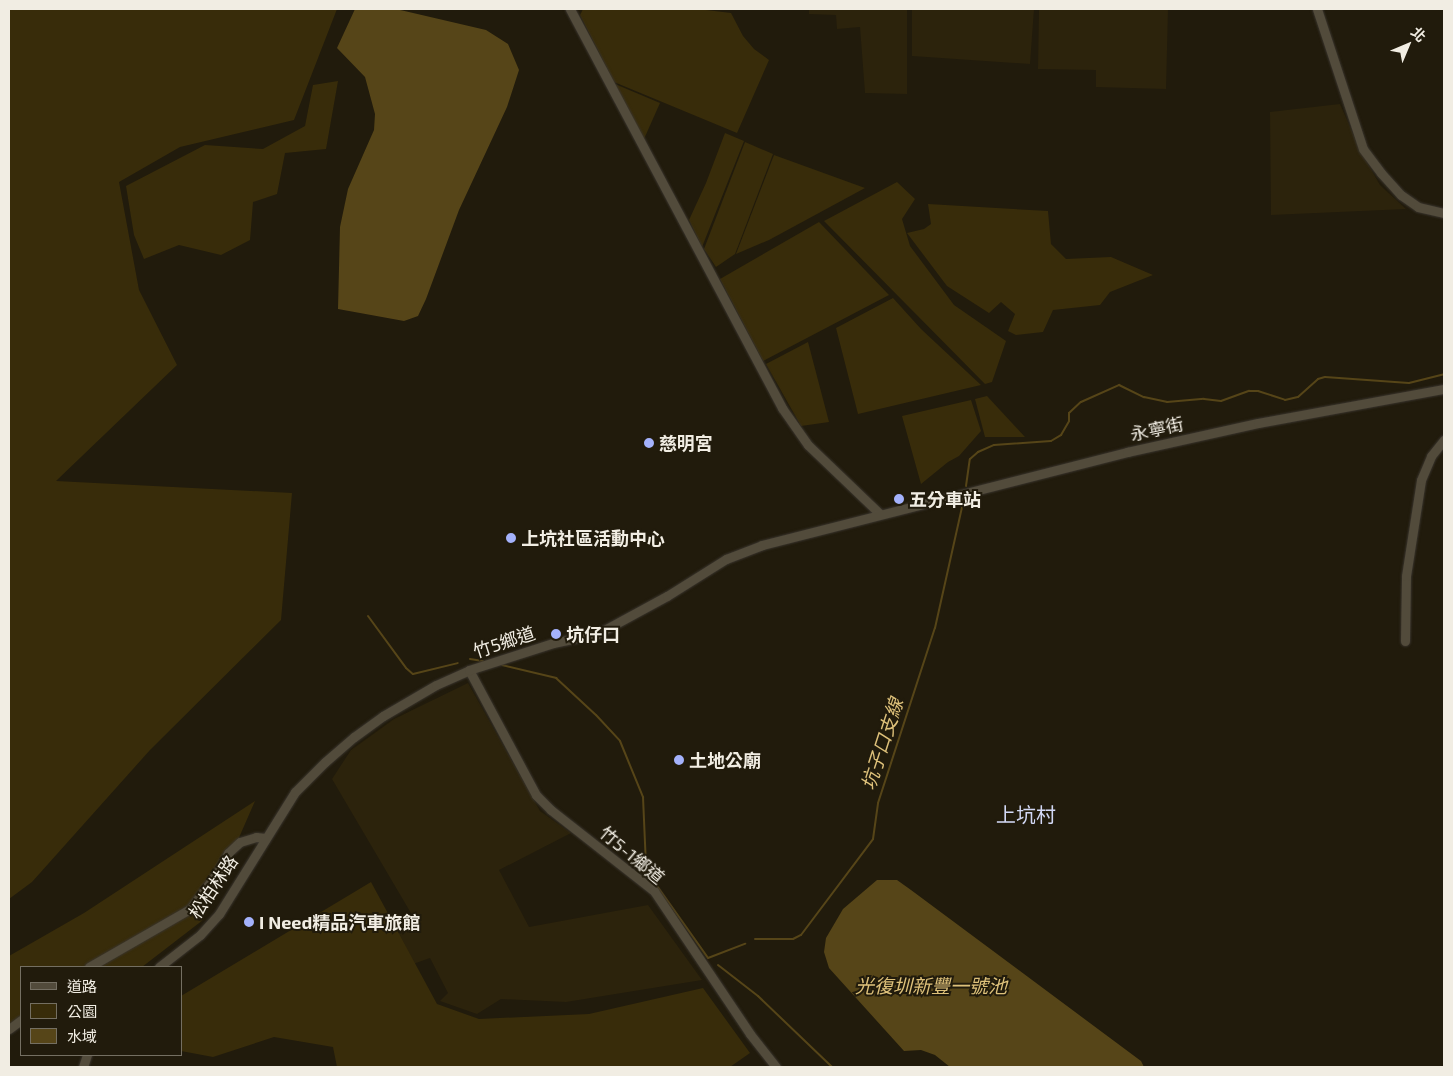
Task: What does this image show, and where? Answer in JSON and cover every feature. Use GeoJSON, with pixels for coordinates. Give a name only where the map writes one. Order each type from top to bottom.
{"type":"FeatureCollection","features":[{"type":"Feature","properties":{"kind":"street"},"geometry":{"type":"LineString","coordinates":[[570,9],[782,408],[808,445],[879,513]]}},
{"type":"Feature","properties":{"kind":"street"},"geometry":{"type":"LineString","coordinates":[[1317,9],[1363,149],[1381,174],[1402,195],[1418,207],[1444,213]]}},
{"type":"Feature","properties":{"kind":"street","name":"永寧街"},"geometry":{"type":"LineString","coordinates":[[879,513],[1127,452],[1258,423],[1444,389]]}},
{"type":"Feature","properties":{"kind":"street"},"geometry":{"type":"LineString","coordinates":[[1405,641],[1406,576],[1421,480],[1431,456],[1444,440]]}},
{"type":"Feature","properties":{"kind":"street","name":"竹5鄉道"},"geometry":{"type":"LineString","coordinates":[[265,838],[295,792],[324,762],[354,737],[409,700],[469,670],[553,643],[597,634],[660,600],[746,549],[821,531],[879,513]]}},
{"type":"Feature","properties":{"kind":"street","name":"竹5-1鄉道"},"geometry":{"type":"LineString","coordinates":[[469,670],[536,795],[551,810],[654,891],[750,1034],[776,1067]]}},
{"type":"Feature","properties":{"kind":"street"},"geometry":{"type":"LineString","coordinates":[[91,966],[190,909],[217,873],[228,853],[240,842],[256,837],[265,838]]}},
{"type":"Feature","properties":{"kind":"street","name":"松柏林路"},"geometry":{"type":"LineString","coordinates":[[160,966],[200,935],[219,914],[265,838]]}},
{"type":"Feature","properties":{"kind":"street"},"geometry":{"type":"LineString","coordinates":[[9,1029],[20,1021]]}},
{"type":"Feature","properties":{"kind":"shaded area"},"geometry":{"type":"Polygon","coordinates":[[[809,9],[907,9],[907,94],[865,93],[860,27],[837,29],[836,15],[809,14],[809,9]]]}},
{"type":"Feature","properties":{"kind":"shaded area"},"geometry":{"type":"Polygon","coordinates":[[[912,9],[1034,9],[1030,64],[912,56],[912,9]]]}},
{"type":"Feature","properties":{"kind":"shaded area"},"geometry":{"type":"Polygon","coordinates":[[[1039,9],[1168,9],[1166,89],[1096,87],[1096,70],[1038,69],[1039,9]]]}},
{"type":"Feature","properties":{"kind":"shaded area"},"geometry":{"type":"Polygon","coordinates":[[[1340,104],[1361,152],[1380,185],[1406,209],[1271,215],[1270,112],[1340,104]]]}},
{"type":"Feature","properties":{"kind":"shaded area"},"geometry":{"type":"Polygon","coordinates":[[[468,683],[540,811],[571,833],[499,870],[529,927],[648,905],[702,980],[566,1002],[501,999],[477,1014],[440,1001],[448,993],[430,958],[399,969],[388,942],[415,920],[332,779],[351,750],[394,719],[468,683]]]}},
{"type":"Feature","properties":{"kind":"green space"},"geometry":{"type":"Polygon","coordinates":[[[9,9],[337,9],[294,120],[180,147],[119,182],[139,290],[177,365],[56,481],[292,493],[281,620],[150,750],[32,882],[9,899],[9,9]]]}},
{"type":"Feature","properties":{"kind":"green space"},"geometry":{"type":"Polygon","coordinates":[[[583,9],[698,9],[731,13],[743,36],[754,49],[769,60],[737,133],[614,82],[580,15],[583,9]]]}},
{"type":"Feature","properties":{"kind":"green space"},"geometry":{"type":"Polygon","coordinates":[[[338,81],[326,149],[285,153],[277,194],[253,202],[250,240],[221,255],[179,245],[144,259],[134,235],[126,186],[205,145],[263,149],[305,126],[313,85],[338,81]]]}},
{"type":"Feature","properties":{"kind":"green space"},"geometry":{"type":"Polygon","coordinates":[[[615,84],[660,103],[644,139],[615,84]]]}},
{"type":"Feature","properties":{"kind":"green space"},"geometry":{"type":"Polygon","coordinates":[[[725,133],[744,141],[702,247],[689,220],[706,183],[725,133]]]}},
{"type":"Feature","properties":{"kind":"green space"},"geometry":{"type":"Polygon","coordinates":[[[745,142],[773,154],[735,254],[716,267],[704,249],[745,142]]]}},
{"type":"Feature","properties":{"kind":"green space"},"geometry":{"type":"Polygon","coordinates":[[[774,155],[865,188],[769,240],[736,254],[774,155]]]}},
{"type":"Feature","properties":{"kind":"green space"},"geometry":{"type":"Polygon","coordinates":[[[897,182],[915,199],[902,219],[910,246],[954,305],[1006,341],[992,382],[985,384],[824,221],[897,182]]]}},
{"type":"Feature","properties":{"kind":"green space"},"geometry":{"type":"Polygon","coordinates":[[[928,204],[1048,211],[1051,244],[1066,259],[1111,257],[1153,275],[1110,292],[1100,305],[1053,310],[1043,332],[1016,335],[1008,331],[1015,314],[1001,302],[989,313],[947,286],[907,233],[924,229],[931,224],[928,204]]]}},
{"type":"Feature","properties":{"kind":"green space"},"geometry":{"type":"Polygon","coordinates":[[[819,222],[889,295],[763,361],[720,279],[819,222]]]}},
{"type":"Feature","properties":{"kind":"green space"},"geometry":{"type":"Polygon","coordinates":[[[893,298],[921,329],[981,385],[858,414],[836,328],[893,298]]]}},
{"type":"Feature","properties":{"kind":"green space"},"geometry":{"type":"Polygon","coordinates":[[[808,342],[829,422],[801,426],[766,364],[808,342]]]}},
{"type":"Feature","properties":{"kind":"green space"},"geometry":{"type":"Polygon","coordinates":[[[987,396],[1025,437],[985,437],[975,399],[987,396]]]}},
{"type":"Feature","properties":{"kind":"green space"},"geometry":{"type":"Polygon","coordinates":[[[971,400],[981,431],[959,456],[948,462],[921,484],[902,416],[971,400]]]}},
{"type":"Feature","properties":{"kind":"green space"},"geometry":{"type":"Polygon","coordinates":[[[255,801],[203,920],[143,966],[20,966],[20,1022],[9,1026],[9,956],[84,913],[255,801]]]}},
{"type":"Feature","properties":{"kind":"green space"},"geometry":{"type":"Polygon","coordinates":[[[371,882],[437,1004],[479,1019],[589,1014],[703,988],[750,1053],[730,1067],[337,1067],[333,1047],[274,1037],[213,1057],[182,1051],[182,995],[371,882]]]}},
{"type":"Feature","properties":{"kind":"water"},"geometry":{"type":"Polygon","coordinates":[[[355,9],[396,9],[486,30],[508,44],[519,70],[507,107],[459,210],[426,299],[418,316],[404,321],[338,309],[340,227],[348,189],[374,130],[375,114],[365,77],[337,48],[355,9]]]}},
{"type":"Feature","properties":{"kind":"water","name":"光復圳新豐一號池"},"geometry":{"type":"Polygon","coordinates":[[[877,880],[897,880],[1141,1061],[1144,1067],[950,1067],[935,1055],[921,1050],[904,1051],[829,968],[824,952],[826,938],[843,909],[877,880]]]}},
{"type":"Feature","properties":{"kind":"waterway","name":"坑子口支線"},"geometry":{"type":"LineString","coordinates":[[966,486],[970,459],[978,452],[994,445],[1051,441],[1061,435],[1069,421],[1069,413],[1081,402],[1119,385],[1144,397],[1167,402],[1204,399],[1221,401],[1249,391],[1258,391],[1285,400],[1298,397],[1318,379],[1325,377],[1409,383],[1444,374]]}},
{"type":"Feature","properties":{"kind":"waterway","name":"坑子口支線"},"geometry":{"type":"LineString","coordinates":[[755,939],[793,939],[801,935],[873,839],[878,803],[935,628],[964,498]]}},
{"type":"Feature","properties":{"kind":"waterway"},"geometry":{"type":"LineString","coordinates":[[368,616],[406,668],[413,674],[458,663]]}},
{"type":"Feature","properties":{"kind":"waterway"},"geometry":{"type":"LineString","coordinates":[[470,659],[483,661]]}},
{"type":"Feature","properties":{"kind":"waterway"},"geometry":{"type":"LineString","coordinates":[[502,665],[556,678],[596,715],[620,741],[643,797],[646,865],[650,876],[708,958]]}},
{"type":"Feature","properties":{"kind":"waterway","name":"坑子口支線"},"geometry":{"type":"LineString","coordinates":[[708,958],[745,944]]}},
{"type":"Feature","properties":{"kind":"waterway"},"geometry":{"type":"LineString","coordinates":[[718,965],[758,996],[832,1067]]}},
{"type":"Feature","properties":{"kind":"place","name":"慈明宮"},"geometry":{"type":"Point","coordinates":[649,443]}},
{"type":"Feature","properties":{"kind":"place","name":"五分車站"},"geometry":{"type":"Point","coordinates":[899,499]}},
{"type":"Feature","properties":{"kind":"place","name":"上坑社區活動中心"},"geometry":{"type":"Point","coordinates":[511,538]}},
{"type":"Feature","properties":{"kind":"place","name":"坑仔口"},"geometry":{"type":"Point","coordinates":[556,634]}},
{"type":"Feature","properties":{"kind":"place","name":"土地公廟"},"geometry":{"type":"Point","coordinates":[679,760]}},
{"type":"Feature","properties":{"kind":"place","name":"I Need精品汽車旅館"},"geometry":{"type":"Point","coordinates":[249,922]}},
{"type":"Feature","properties":{"kind":"district","name":"上坑村"},"geometry":{"type":"Point","coordinates":[1026,814]}}]}
